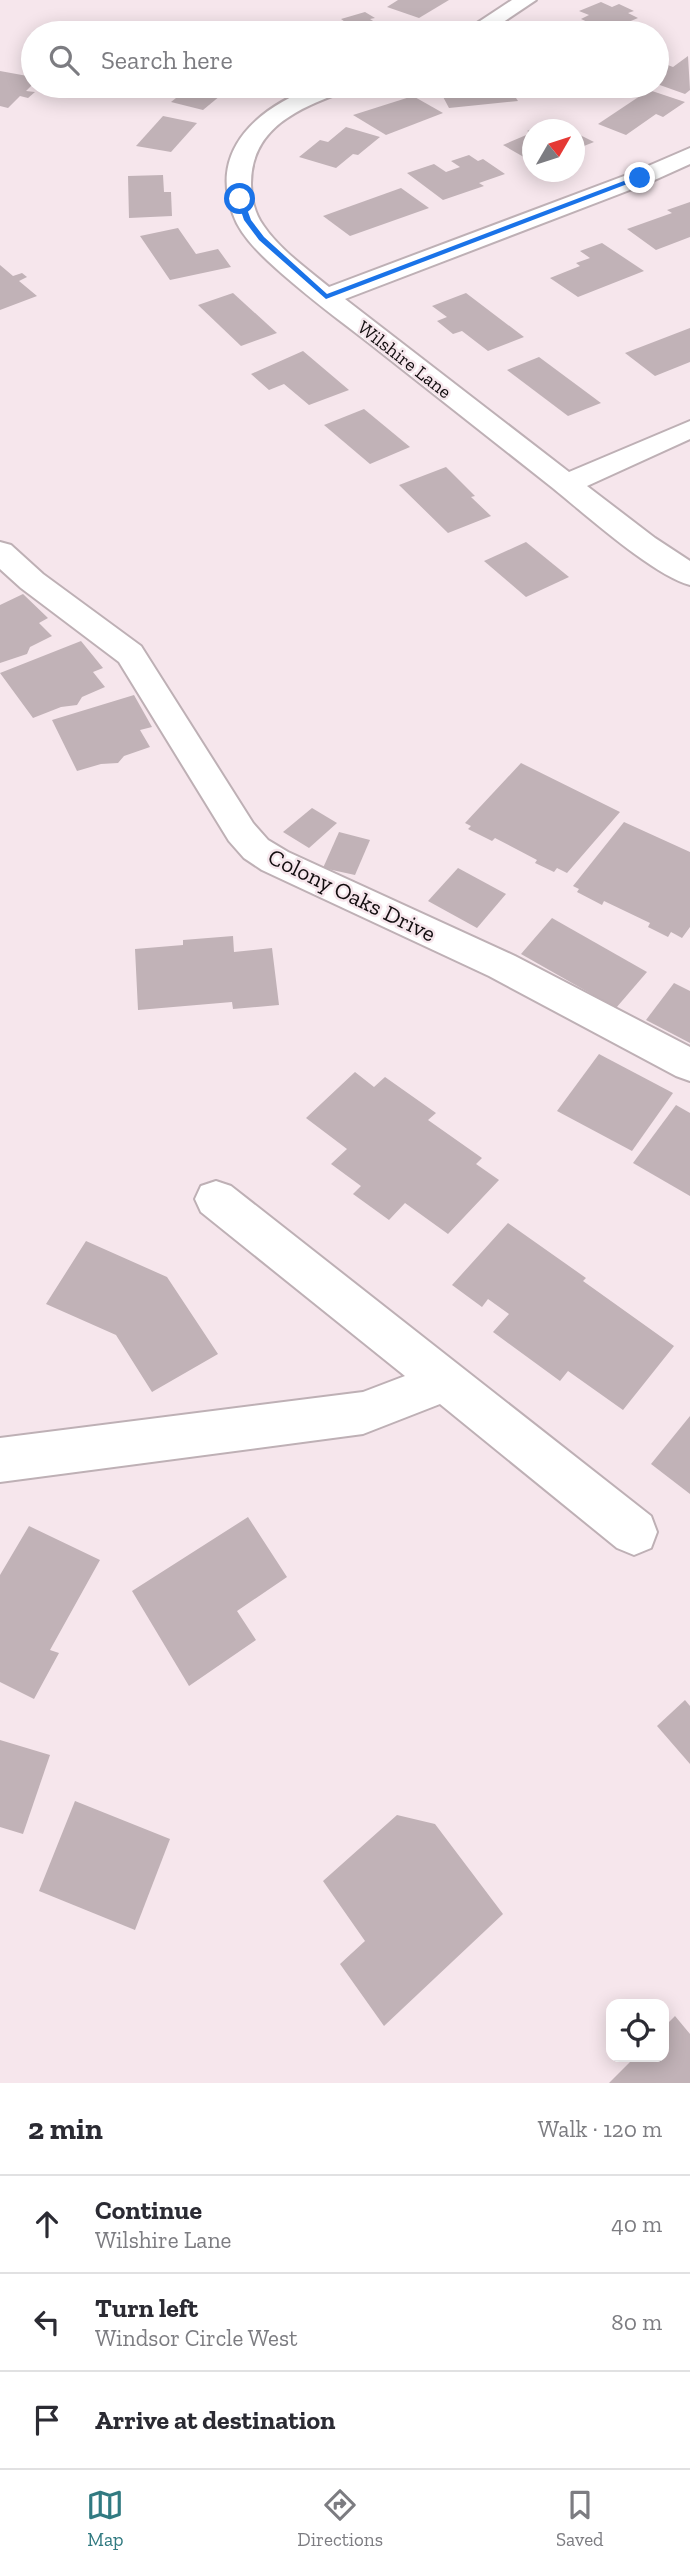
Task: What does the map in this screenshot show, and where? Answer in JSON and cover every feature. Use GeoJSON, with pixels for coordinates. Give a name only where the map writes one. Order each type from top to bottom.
{"type":"FeatureCollection","features":[{"type":"Feature","properties":{"kind":"street"},"geometry":{"type":"LineString","coordinates":[[492,21],[526,0]]}},
{"type":"Feature","properties":{"kind":"street","name":"Wilshire Lane"},"geometry":{"type":"LineString","coordinates":[[308,98],[293,104],[256,131],[244,148],[239,163],[237,179],[248,220],[261,239],[326,297],[565,485],[644,545],[690,575]]}},
{"type":"Feature","properties":{"kind":"street"},"geometry":{"type":"LineString","coordinates":[[326,297],[640,178],[690,155]]}},
{"type":"Feature","properties":{"kind":"street"},"geometry":{"type":"LineString","coordinates":[[565,485],[690,429]]}},
{"type":"Feature","properties":{"kind":"street","name":"Colony Oaks Drive"},"geometry":{"type":"LineString","coordinates":[[0,552],[32,581],[130,653],[212,788],[241,832],[256,849],[275,861],[502,966],[690,1065]]}},
{"type":"Feature","properties":{"kind":"street"},"geometry":{"type":"LineString","coordinates":[[216,1199],[634,1532]]}},
{"type":"Feature","properties":{"kind":"street"},"geometry":{"type":"LineString","coordinates":[[0,1460],[363,1413],[444,1381]]}},
{"type":"Feature","properties":{"kind":"building"},"geometry":{"type":"Polygon","coordinates":[[[398,0],[449,0],[419,18],[387,7],[398,0]]]}},
{"type":"Feature","properties":{"kind":"building"},"geometry":{"type":"Polygon","coordinates":[[[601,2],[612,7],[619,4],[634,11],[628,13],[638,18],[631,21],[585,21],[581,19],[589,15],[579,11],[601,2]]]}},
{"type":"Feature","properties":{"kind":"building"},"geometry":{"type":"Polygon","coordinates":[[[365,12],[375,18],[370,19],[373,21],[341,19],[365,12]]]}},
{"type":"Feature","properties":{"kind":"building"},"geometry":{"type":"Polygon","coordinates":[[[688,56],[690,90],[685,94],[669,88],[669,66],[673,67],[688,56]]]}},
{"type":"Feature","properties":{"kind":"building"},"geometry":{"type":"Polygon","coordinates":[[[0,71],[21,75],[21,96],[8,108],[0,106],[0,71]]]}},
{"type":"Feature","properties":{"kind":"building"},"geometry":{"type":"Polygon","coordinates":[[[669,97],[685,102],[663,117],[656,114],[626,135],[598,124],[637,98],[669,97]]]}},
{"type":"Feature","properties":{"kind":"building"},"geometry":{"type":"Polygon","coordinates":[[[176,98],[218,98],[203,110],[171,102],[176,98]]]}},
{"type":"Feature","properties":{"kind":"building"},"geometry":{"type":"Polygon","coordinates":[[[407,98],[417,98],[443,113],[386,135],[353,115],[407,98]]]}},
{"type":"Feature","properties":{"kind":"building"},"geometry":{"type":"Polygon","coordinates":[[[444,98],[516,98],[518,101],[449,108],[444,98]]]}},
{"type":"Feature","properties":{"kind":"building"},"geometry":{"type":"Polygon","coordinates":[[[163,116],[197,123],[171,152],[136,146],[163,116]]]}},
{"type":"Feature","properties":{"kind":"building"},"geometry":{"type":"Polygon","coordinates":[[[346,127],[380,137],[336,168],[299,157],[320,140],[328,142],[346,127]]]}},
{"type":"Feature","properties":{"kind":"building"},"geometry":{"type":"Polygon","coordinates":[[[522,137],[522,156],[503,145],[522,137]]]}},
{"type":"Feature","properties":{"kind":"building"},"geometry":{"type":"Polygon","coordinates":[[[585,138],[594,142],[585,146],[585,138]]]}},
{"type":"Feature","properties":{"kind":"building"},"geometry":{"type":"Polygon","coordinates":[[[469,155],[478,161],[483,159],[505,174],[479,183],[484,186],[443,200],[407,173],[434,164],[446,172],[460,167],[451,161],[469,155]]]}},
{"type":"Feature","properties":{"kind":"building"},"geometry":{"type":"Polygon","coordinates":[[[163,175],[164,192],[171,192],[172,216],[129,218],[128,176],[163,175]]]}},
{"type":"Feature","properties":{"kind":"building"},"geometry":{"type":"Polygon","coordinates":[[[401,188],[429,208],[350,236],[323,216],[401,188]]]}},
{"type":"Feature","properties":{"kind":"building"},"geometry":{"type":"Polygon","coordinates":[[[690,202],[690,237],[656,250],[627,229],[672,213],[667,210],[690,202]]]}},
{"type":"Feature","properties":{"kind":"building"},"geometry":{"type":"Polygon","coordinates":[[[178,228],[196,254],[218,249],[231,267],[170,280],[140,236],[178,228]]]}},
{"type":"Feature","properties":{"kind":"building"},"geometry":{"type":"Polygon","coordinates":[[[602,243],[644,271],[578,297],[550,278],[580,266],[576,263],[590,258],[580,251],[602,243]]]}},
{"type":"Feature","properties":{"kind":"building"},"geometry":{"type":"Polygon","coordinates":[[[0,265],[13,276],[22,273],[27,277],[19,281],[37,296],[0,310],[0,265]]]}},
{"type":"Feature","properties":{"kind":"building"},"geometry":{"type":"Polygon","coordinates":[[[233,293],[277,333],[241,346],[198,305],[233,293]]]}},
{"type":"Feature","properties":{"kind":"building"},"geometry":{"type":"Polygon","coordinates":[[[466,293],[524,337],[488,351],[462,331],[453,334],[437,321],[447,317],[432,306],[466,293]]]}},
{"type":"Feature","properties":{"kind":"building"},"geometry":{"type":"Polygon","coordinates":[[[690,328],[690,362],[655,376],[625,353],[690,328]]]}},
{"type":"Feature","properties":{"kind":"building"},"geometry":{"type":"Polygon","coordinates":[[[303,351],[349,390],[309,405],[284,384],[269,390],[251,374],[303,351]]]}},
{"type":"Feature","properties":{"kind":"building"},"geometry":{"type":"Polygon","coordinates":[[[539,357],[601,403],[568,416],[507,370],[539,357]]]}},
{"type":"Feature","properties":{"kind":"building"},"geometry":{"type":"Polygon","coordinates":[[[364,409],[410,447],[370,464],[324,425],[364,409]]]}},
{"type":"Feature","properties":{"kind":"building"},"geometry":{"type":"Polygon","coordinates":[[[446,467],[491,516],[448,533],[399,485],[446,467]]]}},
{"type":"Feature","properties":{"kind":"building"},"geometry":{"type":"Polygon","coordinates":[[[526,542],[569,577],[526,597],[484,561],[526,542]]]}},
{"type":"Feature","properties":{"kind":"building"},"geometry":{"type":"Polygon","coordinates":[[[23,594],[48,618],[39,623],[52,636],[30,647],[27,654],[0,663],[0,605],[23,594]]]}},
{"type":"Feature","properties":{"kind":"building"},"geometry":{"type":"Polygon","coordinates":[[[81,641],[103,668],[93,672],[105,687],[82,697],[77,705],[61,707],[33,718],[0,673],[81,641]]]}},
{"type":"Feature","properties":{"kind":"building"},"geometry":{"type":"Polygon","coordinates":[[[134,695],[152,727],[140,730],[150,747],[124,756],[118,763],[101,764],[77,771],[52,720],[134,695]]]}},
{"type":"Feature","properties":{"kind":"building"},"geometry":{"type":"Polygon","coordinates":[[[521,763],[620,812],[567,873],[557,868],[554,872],[535,863],[537,860],[495,838],[492,841],[468,829],[471,826],[465,823],[521,763]]]}},
{"type":"Feature","properties":{"kind":"building"},"geometry":{"type":"Polygon","coordinates":[[[312,808],[337,823],[309,848],[283,832],[312,808]]]}},
{"type":"Feature","properties":{"kind":"building"},"geometry":{"type":"Polygon","coordinates":[[[624,822],[690,852],[690,927],[682,938],[671,932],[668,937],[648,927],[650,923],[604,901],[602,905],[577,892],[579,889],[573,886],[624,822]]]}},
{"type":"Feature","properties":{"kind":"building"},"geometry":{"type":"Polygon","coordinates":[[[339,832],[370,840],[355,875],[323,868],[339,832]]]}},
{"type":"Feature","properties":{"kind":"building"},"geometry":{"type":"Polygon","coordinates":[[[458,868],[506,894],[477,928],[428,901],[458,868]]]}},
{"type":"Feature","properties":{"kind":"building"},"geometry":{"type":"Polygon","coordinates":[[[552,918],[647,972],[616,1008],[521,954],[552,918]]]}},
{"type":"Feature","properties":{"kind":"building"},"geometry":{"type":"Polygon","coordinates":[[[233,936],[234,952],[272,948],[279,1005],[233,1009],[232,1002],[138,1010],[135,949],[183,945],[183,940],[233,936]]]}},
{"type":"Feature","properties":{"kind":"building"},"geometry":{"type":"Polygon","coordinates":[[[674,983],[690,991],[690,1043],[646,1020],[674,983]]]}},
{"type":"Feature","properties":{"kind":"building"},"geometry":{"type":"Polygon","coordinates":[[[599,1054],[673,1093],[632,1151],[557,1111],[599,1054]]]}},
{"type":"Feature","properties":{"kind":"building"},"geometry":{"type":"Polygon","coordinates":[[[355,1072],[374,1087],[385,1077],[436,1113],[428,1120],[482,1158],[476,1164],[499,1180],[448,1234],[405,1203],[389,1220],[353,1194],[361,1186],[331,1164],[347,1149],[306,1118],[355,1072]]]}},
{"type":"Feature","properties":{"kind":"building"},"geometry":{"type":"Polygon","coordinates":[[[676,1105],[690,1113],[690,1196],[633,1163],[676,1105]]]}},
{"type":"Feature","properties":{"kind":"building"},"geometry":{"type":"Polygon","coordinates":[[[508,1223],[586,1278],[583,1281],[674,1346],[623,1410],[568,1371],[560,1381],[493,1332],[509,1314],[488,1299],[482,1307],[452,1285],[508,1223]]]}},
{"type":"Feature","properties":{"kind":"building"},"geometry":{"type":"Polygon","coordinates":[[[86,1241],[167,1277],[218,1354],[152,1392],[116,1335],[46,1304],[86,1241]]]}},
{"type":"Feature","properties":{"kind":"building"},"geometry":{"type":"Polygon","coordinates":[[[690,1416],[690,1494],[651,1464],[690,1416]]]}},
{"type":"Feature","properties":{"kind":"building"},"geometry":{"type":"Polygon","coordinates":[[[248,1517],[287,1577],[237,1611],[256,1640],[189,1686],[132,1591],[248,1517]]]}},
{"type":"Feature","properties":{"kind":"building"},"geometry":{"type":"Polygon","coordinates":[[[29,1526],[100,1560],[50,1650],[59,1653],[34,1699],[0,1682],[0,1575],[29,1526]]]}},
{"type":"Feature","properties":{"kind":"building"},"geometry":{"type":"Polygon","coordinates":[[[685,1700],[690,1706],[690,1764],[657,1726],[685,1700]]]}},
{"type":"Feature","properties":{"kind":"building"},"geometry":{"type":"Polygon","coordinates":[[[0,1740],[50,1755],[23,1834],[0,1827],[0,1740]]]}},
{"type":"Feature","properties":{"kind":"building"},"geometry":{"type":"Polygon","coordinates":[[[75,1801],[170,1839],[135,1930],[39,1891],[75,1801]]]}},
{"type":"Feature","properties":{"kind":"building"},"geometry":{"type":"Polygon","coordinates":[[[397,1815],[435,1824],[503,1914],[384,2026],[340,1964],[365,1941],[323,1881],[397,1815]]]}},
{"type":"Feature","properties":{"kind":"building"},"geometry":{"type":"Polygon","coordinates":[[[675,2016],[690,2034],[690,2083],[609,2083],[630,2062],[669,2062],[669,2022],[675,2016]]]}},
{"type":"Feature","properties":{"kind":"route"},"geometry":{"type":"LineString","coordinates":[[240,199],[248,220],[261,239],[326,297],[640,178]]}}]}
